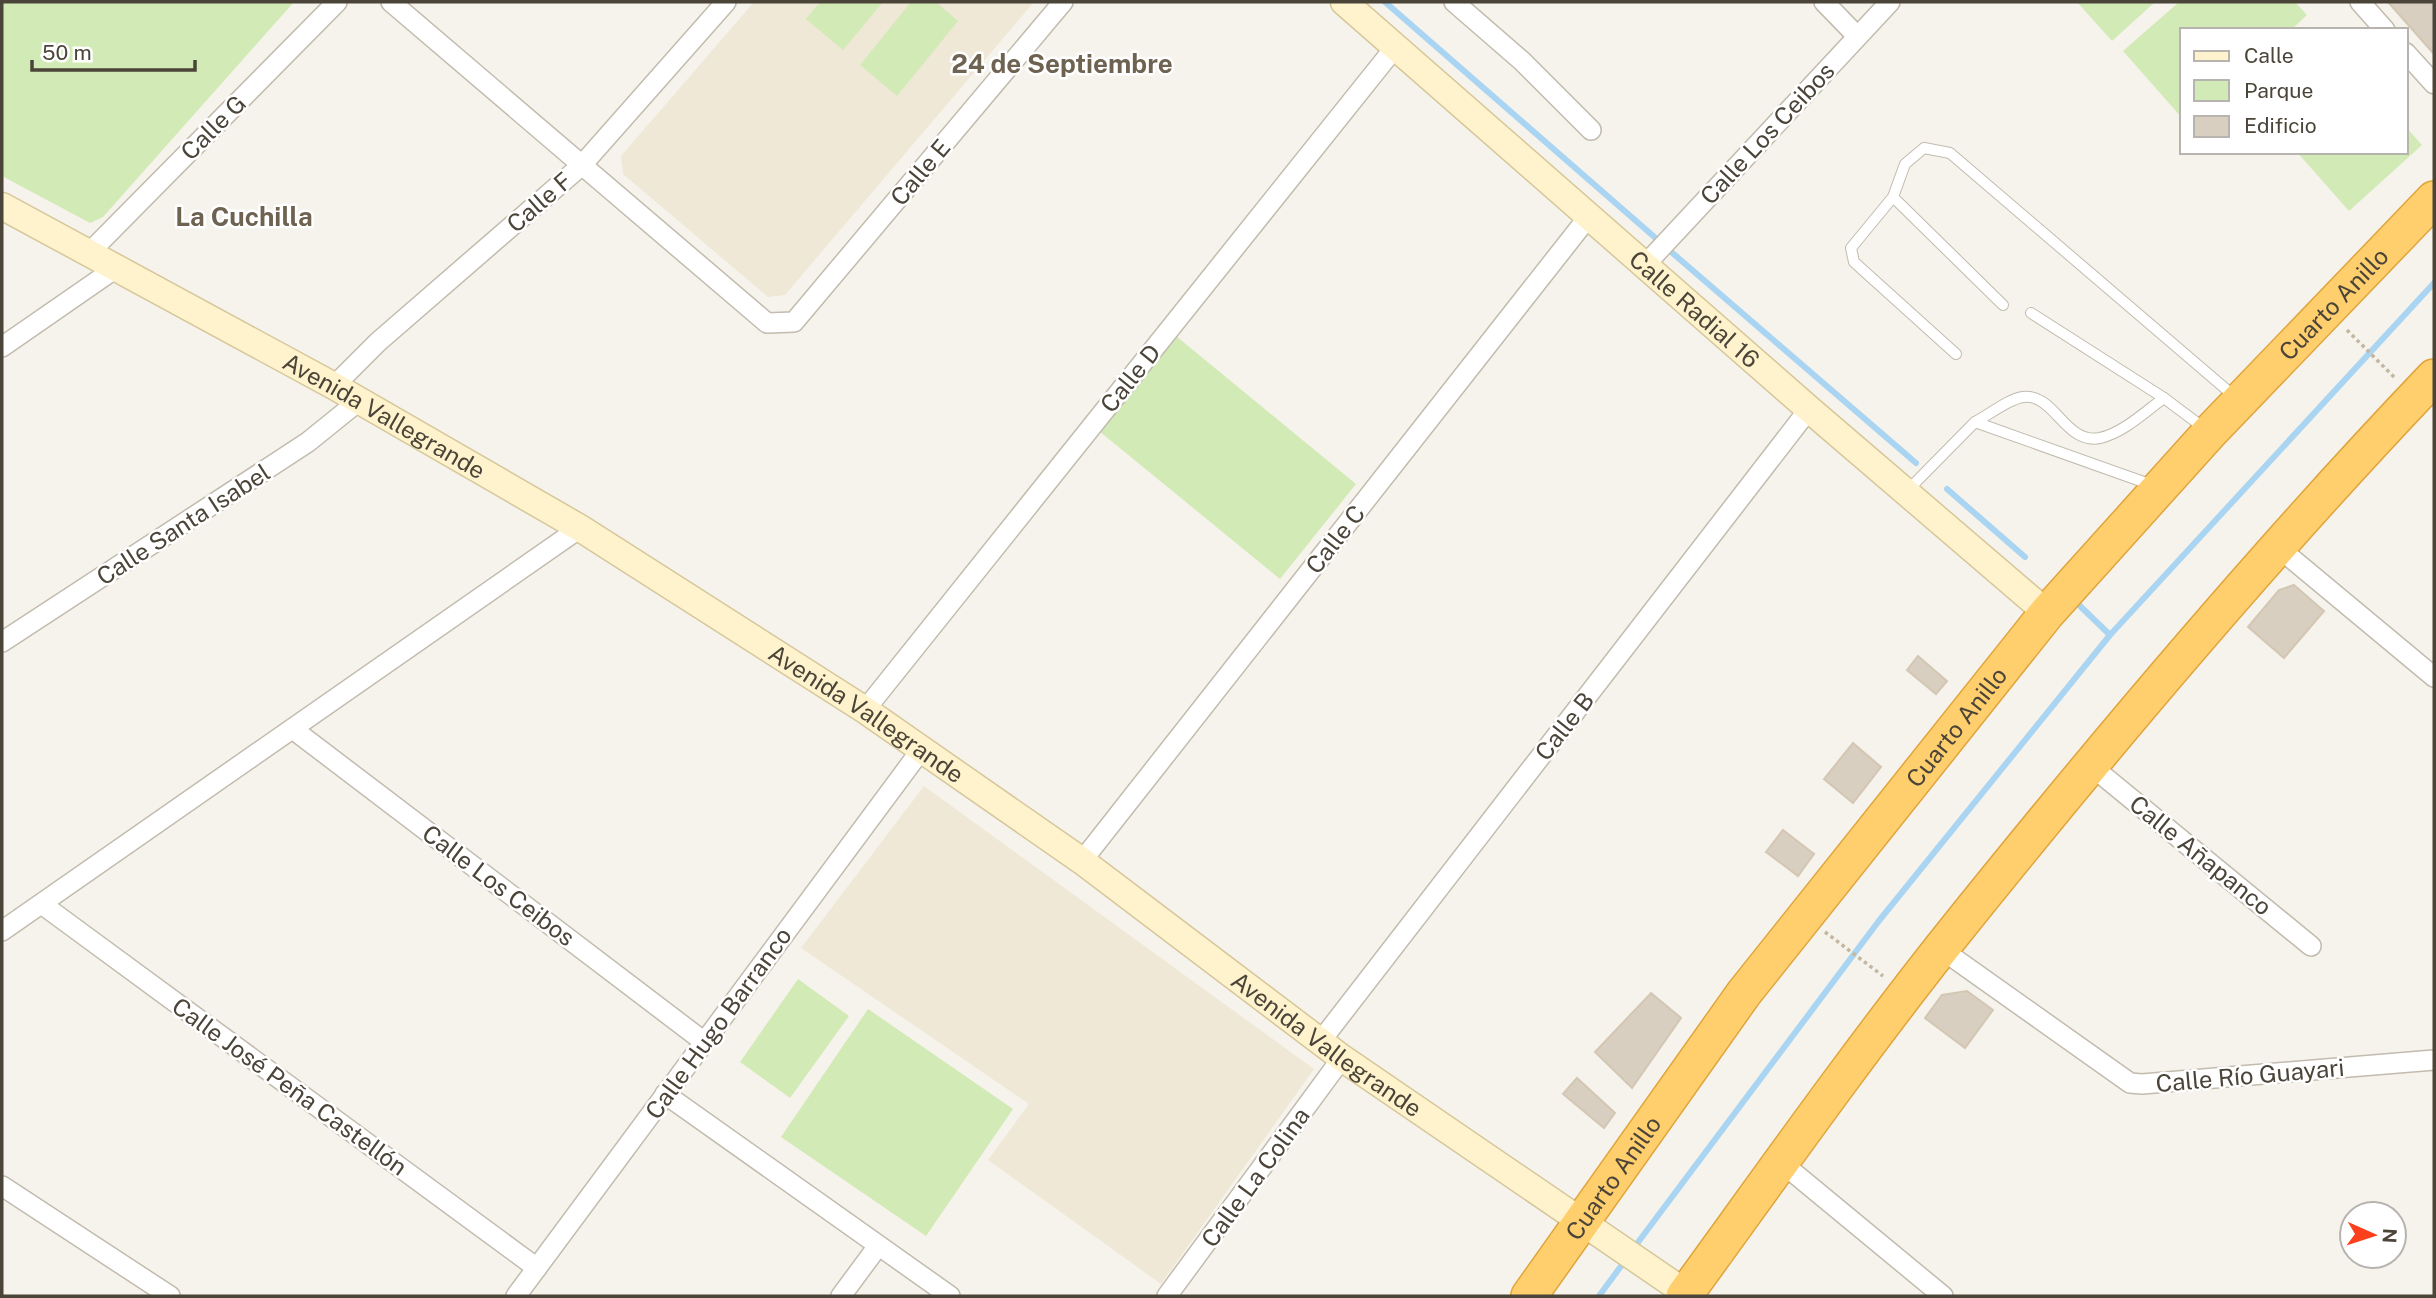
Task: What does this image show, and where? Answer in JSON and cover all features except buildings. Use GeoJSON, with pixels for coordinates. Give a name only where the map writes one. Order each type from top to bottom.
{"type":"FeatureCollection","features":[{"type":"Feature","properties":{"kind":"highway","name":"Cuarto Anillo"},"geometry":{"type":"LineString","coordinates":[[1529,1296],[1584,1223],[1744,993],[2047,612],[2210,432],[2434,199]]}},
{"type":"Feature","properties":{"kind":"highway"},"geometry":{"type":"LineString","coordinates":[[1685,1295],[1941,949],[2090,765],[2279,548],[2434,377]]}},
{"type":"Feature","properties":{"kind":"street","name":"Calle G"},"geometry":{"type":"LineString","coordinates":[[89,253],[337,2]]}},
{"type":"Feature","properties":{"kind":"street"},"geometry":{"type":"LineString","coordinates":[[391,2],[582,164]]}},
{"type":"Feature","properties":{"kind":"street","name":"Calle F"},"geometry":{"type":"LineString","coordinates":[[334,386],[377,342],[582,164],[726,2]]}},
{"type":"Feature","properties":{"kind":"street","name":"Calle E"},"geometry":{"type":"LineString","coordinates":[[582,164],[768,323],[794,322],[1063,2]]}},
{"type":"Feature","properties":{"kind":"street","name":"Calle Radial 16"},"geometry":{"type":"LineString","coordinates":[[1344,2],[1809,410],[2047,612]]}},
{"type":"Feature","properties":{"kind":"street"},"geometry":{"type":"LineString","coordinates":[[1454,2],[1522,61],[1591,130]]}},
{"type":"Feature","properties":{"kind":"street"},"geometry":{"type":"LineString","coordinates":[[1824,2],[1857,36]]}},
{"type":"Feature","properties":{"kind":"street","name":"Calle Los Ceibos"},"geometry":{"type":"LineString","coordinates":[[1645,265],[1890,2]]}},
{"type":"Feature","properties":{"kind":"street"},"geometry":{"type":"LineString","coordinates":[[2360,2],[2383,28]]}},
{"type":"Feature","properties":{"kind":"street","name":"Calle D"},"geometry":{"type":"LineString","coordinates":[[865,710],[1396,46]]}},
{"type":"Feature","properties":{"kind":"street"},"geometry":{"type":"LineString","coordinates":[[2408,55],[2434,84]]}},
{"type":"Feature","properties":{"kind":"street","name":"Avenida Vallegrande"},"geometry":{"type":"LineString","coordinates":[[2,206],[360,400],[580,528],[865,710],[1082,861],[1342,1058],[1685,1295]]}},
{"type":"Feature","properties":{"kind":"street","name":"Calle C"},"geometry":{"type":"LineString","coordinates":[[1082,861],[1588,216]]}},
{"type":"Feature","properties":{"kind":"street"},"geometry":{"type":"LineString","coordinates":[[2,347],[116,268]]}},
{"type":"Feature","properties":{"kind":"street","name":"Calle Santa Isabel"},"geometry":{"type":"LineString","coordinates":[[2,642],[308,442],[360,400]]}},
{"type":"Feature","properties":{"kind":"street","name":"Calle B"},"geometry":{"type":"LineString","coordinates":[[1320,1042],[1809,410]]}},
{"type":"Feature","properties":{"kind":"street"},"geometry":{"type":"LineString","coordinates":[[2,931],[294,730],[580,528]]}},
{"type":"Feature","properties":{"kind":"street"},"geometry":{"type":"LineString","coordinates":[[2279,548],[2434,677]]}},
{"type":"Feature","properties":{"kind":"street","name":"Calle Los Ceibos"},"geometry":{"type":"LineString","coordinates":[[294,730],[703,1041]]}},
{"type":"Feature","properties":{"kind":"street","name":"Calle Hugo Barranco"},"geometry":{"type":"LineString","coordinates":[[516,1296],[921,750]]}},
{"type":"Feature","properties":{"kind":"street","name":"Calle Añapanco"},"geometry":{"type":"LineString","coordinates":[[2090,765],[2311,946]]}},
{"type":"Feature","properties":{"kind":"street","name":"Calle José Peña Castellón"},"geometry":{"type":"LineString","coordinates":[[43,905],[537,1268]]}},
{"type":"Feature","properties":{"kind":"street","name":"Calle Río Guayari"},"geometry":{"type":"LineString","coordinates":[[1941,949],[2130,1083],[2434,1060]]}},
{"type":"Feature","properties":{"kind":"street","name":"Calle La Colina"},"geometry":{"type":"LineString","coordinates":[[1167,1296],[1342,1058]]}},
{"type":"Feature","properties":{"kind":"street"},"geometry":{"type":"LineString","coordinates":[[665,1094],[950,1296]]}},
{"type":"Feature","properties":{"kind":"street"},"geometry":{"type":"LineString","coordinates":[[1782,1163],[1943,1296]]}},
{"type":"Feature","properties":{"kind":"street"},"geometry":{"type":"LineString","coordinates":[[2,1186],[170,1296]]}},
{"type":"Feature","properties":{"kind":"street"},"geometry":{"type":"LineString","coordinates":[[841,1296],[878,1246]]}},
{"type":"Feature","properties":{"kind":"lane"},"geometry":{"type":"LineString","coordinates":[[1956,354],[1854,262],[1850,255],[1851,248],[1892,197],[1905,164],[1924,148],[1950,153],[2240,402]]}},
{"type":"Feature","properties":{"kind":"lane"},"geometry":{"type":"LineString","coordinates":[[1892,197],[2004,305]]}},
{"type":"Feature","properties":{"kind":"lane"},"geometry":{"type":"LineString","coordinates":[[2031,313],[2164,398],[2210,432]]}},
{"type":"Feature","properties":{"kind":"lane"},"geometry":{"type":"LineString","coordinates":[[1905,493],[1975,422],[2020,397],[2040,401],[2076,434],[2101,438],[2129,424],[2164,398]]}},
{"type":"Feature","properties":{"kind":"lane"},"geometry":{"type":"LineString","coordinates":[[1975,422],[2161,488]]}},
{"type":"Feature","properties":{"kind":"path"},"geometry":{"type":"LineString","coordinates":[[2359,342],[2385,368]]}},
{"type":"Feature","properties":{"kind":"path"},"geometry":{"type":"LineString","coordinates":[[1834,940],[1882,975]]}},
{"type":"Feature","properties":{"kind":"shaded area"},"geometry":{"type":"Polygon","coordinates":[[[754,2],[1034,2],[785,295],[768,297],[623,174],[621,156],[754,2]]]}},
{"type":"Feature","properties":{"kind":"shaded area"},"geometry":{"type":"Polygon","coordinates":[[[924,786],[1314,1069],[1161,1284],[988,1160],[1029,1104],[801,948],[924,786]]]}},
{"type":"Feature","properties":{"kind":"green space"},"geometry":{"type":"Polygon","coordinates":[[[2,2],[294,2],[103,217],[90,223],[2,176],[2,2]]]}},
{"type":"Feature","properties":{"kind":"green space"},"geometry":{"type":"Polygon","coordinates":[[[820,2],[883,2],[843,50],[806,19],[820,2]]]}},
{"type":"Feature","properties":{"kind":"green space"},"geometry":{"type":"Polygon","coordinates":[[[911,2],[936,2],[958,21],[897,96],[860,65],[911,2]]]}},
{"type":"Feature","properties":{"kind":"green space"},"geometry":{"type":"Polygon","coordinates":[[[2077,2],[2155,2],[2112,41],[2077,2]]]}},
{"type":"Feature","properties":{"kind":"green space"},"geometry":{"type":"Polygon","coordinates":[[[2179,2],[2295,2],[2307,15],[2293,28],[2180,28],[2180,116],[2123,51],[2179,2]]]}},
{"type":"Feature","properties":{"kind":"green space"},"geometry":{"type":"Polygon","coordinates":[[[2408,129],[2422,145],[2349,211],[2299,154],[2408,154],[2408,129]]]}},
{"type":"Feature","properties":{"kind":"green space"},"geometry":{"type":"Polygon","coordinates":[[[1176,336],[1356,484],[1280,579],[1099,431],[1176,336]]]}},
{"type":"Feature","properties":{"kind":"green space"},"geometry":{"type":"Polygon","coordinates":[[[798,979],[849,1016],[790,1098],[740,1062],[798,979]]]}},
{"type":"Feature","properties":{"kind":"green space"},"geometry":{"type":"Polygon","coordinates":[[[868,1009],[1013,1109],[926,1236],[781,1137],[868,1009]]]}},
{"type":"Feature","properties":{"kind":"waterway"},"geometry":{"type":"LineString","coordinates":[[1385,2],[1659,241]]}},
{"type":"Feature","properties":{"kind":"waterway"},"geometry":{"type":"LineString","coordinates":[[1669,250],[1916,463]]}},
{"type":"Feature","properties":{"kind":"waterway"},"geometry":{"type":"LineString","coordinates":[[1633,1249],[1878,922],[2110,635],[2434,283]]}},
{"type":"Feature","properties":{"kind":"waterway"},"geometry":{"type":"LineString","coordinates":[[1947,489],[2025,557]]}},
{"type":"Feature","properties":{"kind":"waterway"},"geometry":{"type":"LineString","coordinates":[[2079,605],[2110,635]]}},
{"type":"Feature","properties":{"kind":"waterway"},"geometry":{"type":"LineString","coordinates":[[1599,1296],[1627,1258]]}},
{"type":"Feature","properties":{"kind":"district","name":"24 de Septiembre"},"geometry":{"type":"Point","coordinates":[1062,63]}},
{"type":"Feature","properties":{"kind":"district","name":"La Cuchilla"},"geometry":{"type":"Point","coordinates":[244,216]}}]}
